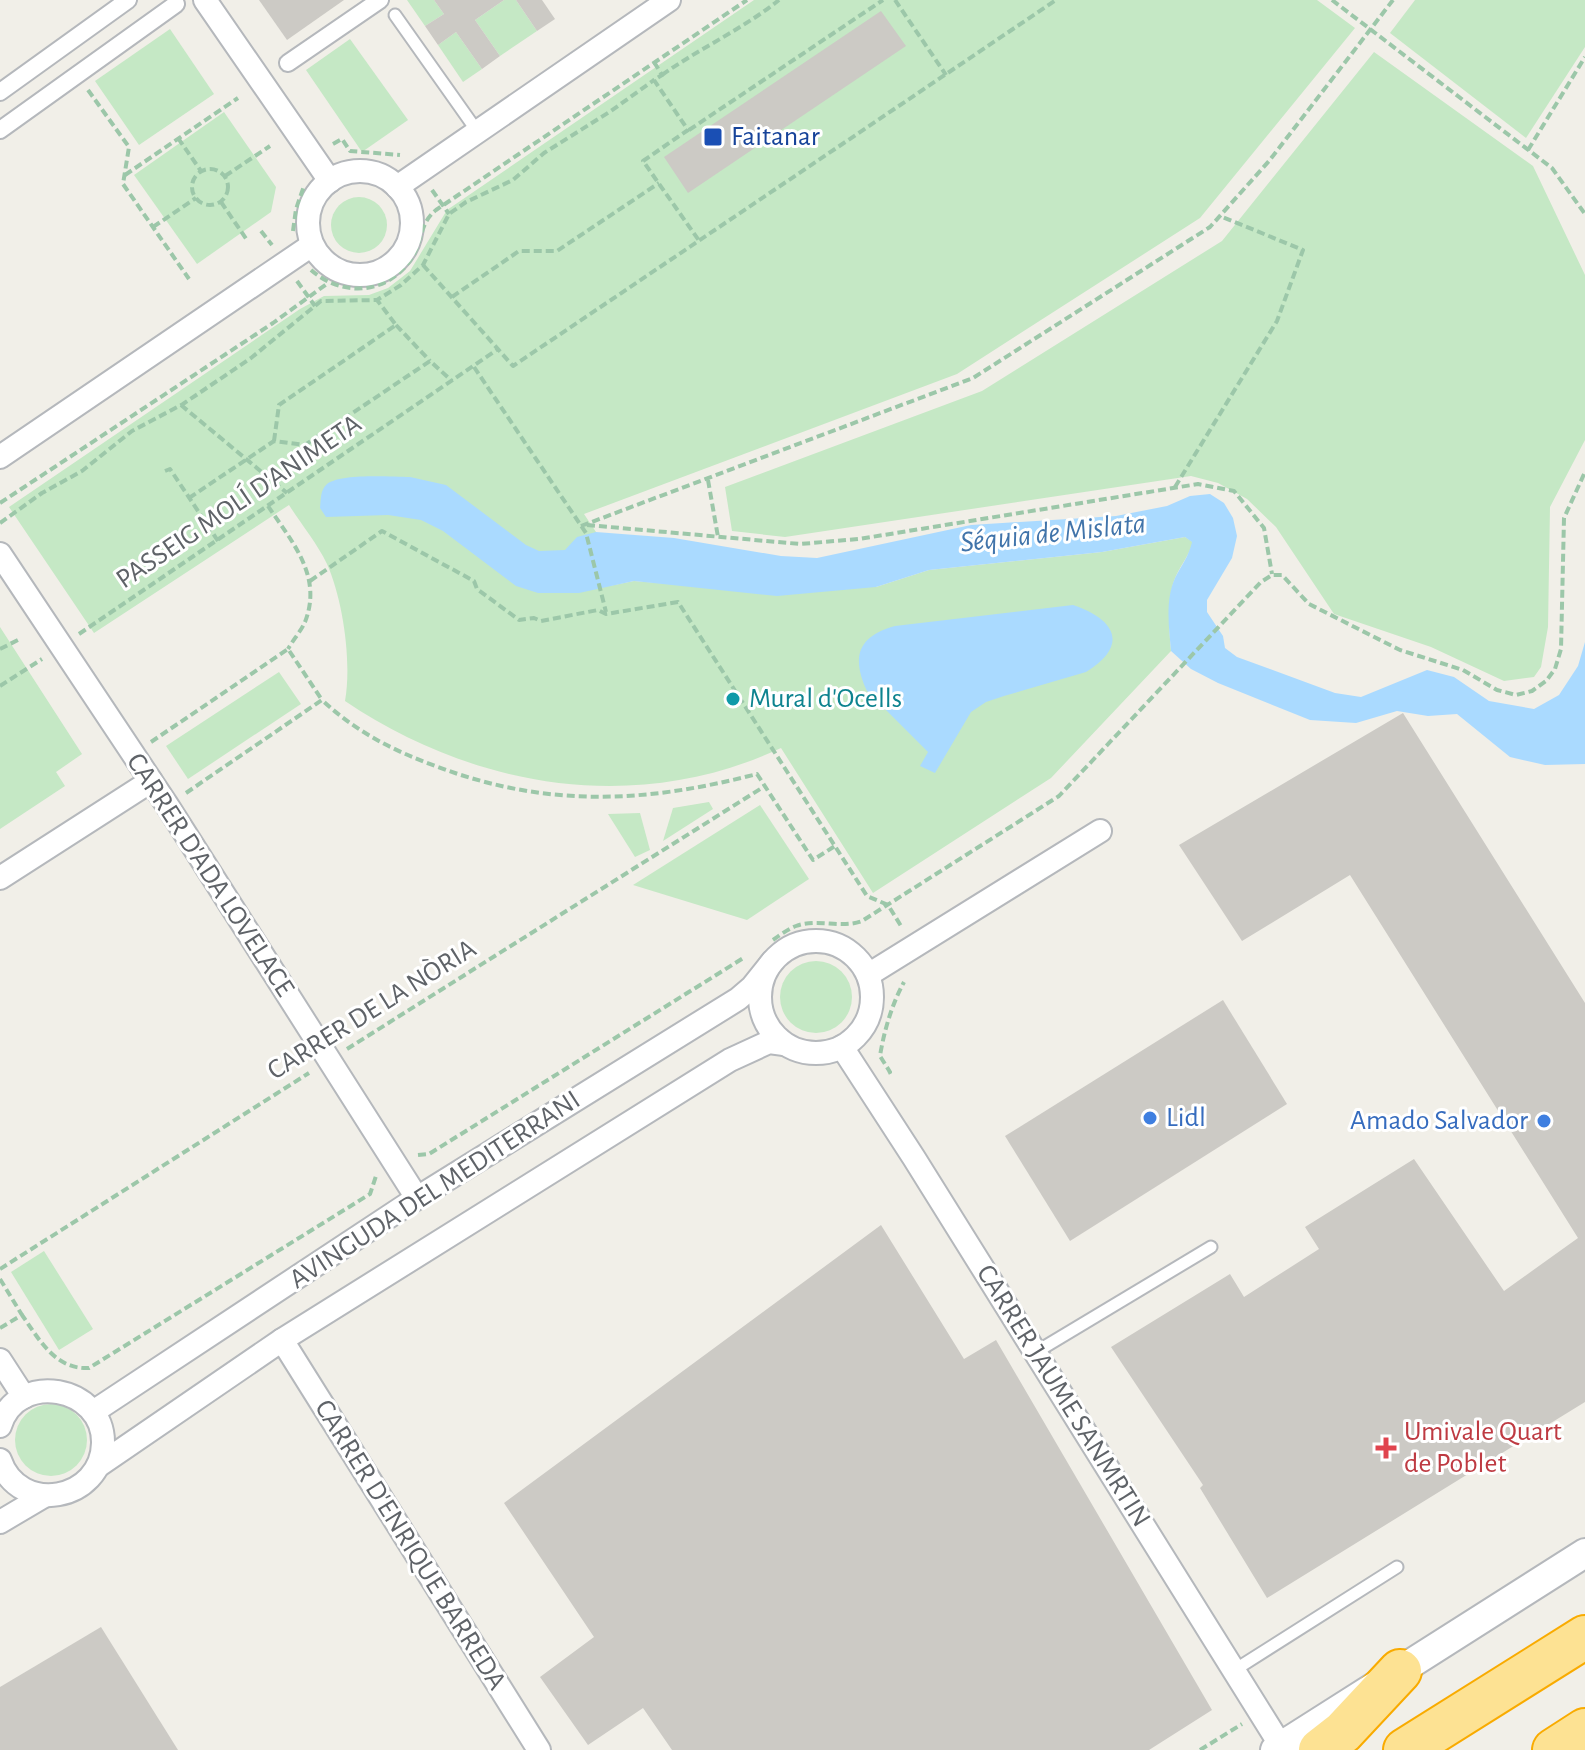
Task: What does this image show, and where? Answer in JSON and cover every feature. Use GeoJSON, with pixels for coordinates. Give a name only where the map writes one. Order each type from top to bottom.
{"type":"FeatureCollection","features":[{"type":"Feature","properties":{"kind":"highway"},"geometry":{"type":"LineString","coordinates":[[1405,1750],[1585,1637]]}},
{"type":"Feature","properties":{"kind":"highway"},"geometry":{"type":"LineString","coordinates":[[1292,1749],[1343,1732],[1400,1671]]}},
{"type":"Feature","properties":{"kind":"highway"},"geometry":{"type":"LineString","coordinates":[[1554,1750],[1585,1730]]}},
{"type":"Feature","properties":{"kind":"street"},"geometry":{"type":"LineString","coordinates":[[0,92],[128,0]]}},
{"type":"Feature","properties":{"kind":"street"},"geometry":{"type":"LineString","coordinates":[[205,0],[321,169],[319,191],[308,217],[305,250]]}},
{"type":"Feature","properties":{"kind":"street"},"geometry":{"type":"LineString","coordinates":[[288,63],[380,0]]}},
{"type":"Feature","properties":{"kind":"street"},"geometry":{"type":"LineString","coordinates":[[397,187],[669,0]]}},
{"type":"Feature","properties":{"kind":"street"},"geometry":{"type":"LineString","coordinates":[[0,130],[176,4]]}},
{"type":"Feature","properties":{"kind":"street"},"geometry":{"type":"LineString","coordinates":[[305,250],[337,271],[355,276],[373,274],[390,267],[403,254],[410,237],[412,219],[408,202],[397,187],[372,172],[343,174],[321,169]]}},
{"type":"Feature","properties":{"kind":"street"},"geometry":{"type":"LineString","coordinates":[[0,457],[305,250]]}},
{"type":"Feature","properties":{"kind":"street","name":"CARRER D'ADA LOVELACE"},"geometry":{"type":"LineString","coordinates":[[0,554],[167,805],[417,1198]]}},
{"type":"Feature","properties":{"kind":"street"},"geometry":{"type":"LineString","coordinates":[[0,878],[151,781]]}},
{"type":"Feature","properties":{"kind":"street"},"geometry":{"type":"LineString","coordinates":[[868,975],[1100,831]]}},
{"type":"Feature","properties":{"kind":"street"},"geometry":{"type":"LineString","coordinates":[[815,940],[832,942],[860,960],[868,975],[873,991],[872,1008],[866,1024],[856,1037],[842,1047],[812,1054],[797,1051],[770,1031],[762,1015],[763,978],[771,951],[815,940]]}},
{"type":"Feature","properties":{"kind":"street","name":"AVINGUDA DEL MEDITERRANI"},"geometry":{"type":"LineString","coordinates":[[93,1412],[417,1198],[738,999],[752,987],[771,951]]}},
{"type":"Feature","properties":{"kind":"street","name":"AVINGUDA DEL MEDITERRANI"},"geometry":{"type":"LineString","coordinates":[[44,1496],[76,1490],[98,1466],[282,1340],[730,1060],[769,1042],[784,1044]]}},
{"type":"Feature","properties":{"kind":"street","name":"CARRER JAUME SANMRTIN"},"geometry":{"type":"LineString","coordinates":[[842,1047],[1036,1352],[1232,1672],[1260,1713],[1292,1749]]}},
{"type":"Feature","properties":{"kind":"street","name":"CARRER D'ENRIQUE BARREDA"},"geometry":{"type":"LineString","coordinates":[[282,1340],[539,1750]]}},
{"type":"Feature","properties":{"kind":"street"},"geometry":{"type":"LineString","coordinates":[[0,1360],[24,1397]]}},
{"type":"Feature","properties":{"kind":"street"},"geometry":{"type":"LineString","coordinates":[[0,1426],[11,1407],[24,1397],[48,1390],[61,1391],[84,1402],[100,1426],[103,1439],[98,1466]]}},
{"type":"Feature","properties":{"kind":"street"},"geometry":{"type":"LineString","coordinates":[[1,1466],[15,1484],[44,1496]]}},
{"type":"Feature","properties":{"kind":"street"},"geometry":{"type":"LineString","coordinates":[[0,1522],[44,1496]]}},
{"type":"Feature","properties":{"kind":"street"},"geometry":{"type":"LineString","coordinates":[[1400,1671],[1585,1553]]}},
{"type":"Feature","properties":{"kind":"lane"},"geometry":{"type":"LineString","coordinates":[[395,15],[477,131]]}},
{"type":"Feature","properties":{"kind":"lane"},"geometry":{"type":"LineString","coordinates":[[1036,1352],[1211,1247]]}},
{"type":"Feature","properties":{"kind":"lane"},"geometry":{"type":"LineString","coordinates":[[1232,1672],[1397,1567]]}},
{"type":"Feature","properties":{"kind":"path"},"geometry":{"type":"LineString","coordinates":[[449,214],[443,205],[418,171],[405,156],[350,151],[342,139],[321,169],[304,185],[296,209],[293,240],[305,250],[306,266],[328,283],[351,290],[373,288],[390,281],[408,265],[428,216],[443,205],[654,62],[747,0]]}},
{"type":"Feature","properties":{"kind":"path"},"geometry":{"type":"LineString","coordinates":[[0,523],[42,493],[82,471],[132,431],[181,405],[251,358],[321,301],[377,300],[401,285],[423,265],[449,214],[466,202],[513,180],[544,153],[611,111],[694,52],[763,13],[779,0]]}},
{"type":"Feature","properties":{"kind":"path"},"geometry":{"type":"LineString","coordinates":[[700,242],[643,161],[883,0]]}},
{"type":"Feature","properties":{"kind":"path"},"geometry":{"type":"LineString","coordinates":[[895,0],[946,75]]}},
{"type":"Feature","properties":{"kind":"path"},"geometry":{"type":"LineString","coordinates":[[423,265],[513,366],[1056,0]]}},
{"type":"Feature","properties":{"kind":"path"},"geometry":{"type":"LineString","coordinates":[[1332,0],[1552,168],[1585,214]]}},
{"type":"Feature","properties":{"kind":"path"},"geometry":{"type":"LineString","coordinates":[[583,526],[973,378],[1210,227],[1269,161],[1393,0]]}},
{"type":"Feature","properties":{"kind":"path"},"geometry":{"type":"LineString","coordinates":[[1528,150],[1585,57]]}},
{"type":"Feature","properties":{"kind":"path"},"geometry":{"type":"LineString","coordinates":[[654,62],[662,75]]}},
{"type":"Feature","properties":{"kind":"path"},"geometry":{"type":"LineString","coordinates":[[78,75],[129,147],[123,184],[189,279]]}},
{"type":"Feature","properties":{"kind":"path"},"geometry":{"type":"LineString","coordinates":[[654,80],[688,130]]}},
{"type":"Feature","properties":{"kind":"path"},"geometry":{"type":"LineString","coordinates":[[125,175],[238,98]]}},
{"type":"Feature","properties":{"kind":"path"},"geometry":{"type":"LineString","coordinates":[[178,138],[201,171]]}},
{"type":"Feature","properties":{"kind":"path"},"geometry":{"type":"LineString","coordinates":[[225,176],[270,146]]}},
{"type":"Feature","properties":{"kind":"path"},"geometry":{"type":"LineString","coordinates":[[217,169],[225,176],[229,187],[221,202],[209,205],[196,198],[192,182],[201,171],[217,169]]}},
{"type":"Feature","properties":{"kind":"path"},"geometry":{"type":"LineString","coordinates":[[452,297],[519,251],[557,251],[659,183]]}},
{"type":"Feature","properties":{"kind":"path"},"geometry":{"type":"LineString","coordinates":[[153,227],[196,198]]}},
{"type":"Feature","properties":{"kind":"path"},"geometry":{"type":"LineString","coordinates":[[221,202],[247,240]]}},
{"type":"Feature","properties":{"kind":"path"},"geometry":{"type":"LineString","coordinates":[[1175,487],[1277,321],[1303,250],[1220,216]]}},
{"type":"Feature","properties":{"kind":"path"},"geometry":{"type":"LineString","coordinates":[[0,503],[273,323],[328,283]]}},
{"type":"Feature","properties":{"kind":"path"},"geometry":{"type":"LineString","coordinates":[[377,300],[396,325],[452,382]]}},
{"type":"Feature","properties":{"kind":"path"},"geometry":{"type":"LineString","coordinates":[[274,441],[279,405],[396,325]]}},
{"type":"Feature","properties":{"kind":"path","name":"PASSEIG MOLÍ D'ANIMETA"},"geometry":{"type":"LineString","coordinates":[[0,686],[499,349]]}},
{"type":"Feature","properties":{"kind":"path"},"geometry":{"type":"LineString","coordinates":[[189,498],[274,441],[305,445],[430,361]]}},
{"type":"Feature","properties":{"kind":"path"},"geometry":{"type":"LineString","coordinates":[[474,367],[583,526],[606,614]]}},
{"type":"Feature","properties":{"kind":"path"},"geometry":{"type":"LineString","coordinates":[[181,405],[287,493]]}},
{"type":"Feature","properties":{"kind":"path"},"geometry":{"type":"LineString","coordinates":[[165,471],[170,469],[218,541]]}},
{"type":"Feature","properties":{"kind":"path"},"geometry":{"type":"LineString","coordinates":[[771,951],[795,926],[812,922],[852,924],[888,905],[1059,796],[1234,610],[1272,575],[1282,575],[1309,604],[1400,650],[1463,670],[1497,690],[1516,695],[1532,691],[1546,681],[1555,669],[1561,649],[1564,518],[1585,472]]}},
{"type":"Feature","properties":{"kind":"path"},"geometry":{"type":"LineString","coordinates":[[708,479],[718,537]]}},
{"type":"Feature","properties":{"kind":"path"},"geometry":{"type":"LineString","coordinates":[[583,526],[800,544],[859,539],[1198,484],[1234,491],[1264,528],[1272,575]]}},
{"type":"Feature","properties":{"kind":"path"},"geometry":{"type":"LineString","coordinates":[[133,754],[288,649],[305,621],[310,581],[306,563],[268,506]]}},
{"type":"Feature","properties":{"kind":"path"},"geometry":{"type":"LineString","coordinates":[[310,581],[382,531],[474,581],[477,589],[519,620],[534,618],[541,621],[598,610],[606,614],[678,602],[867,896],[888,905],[925,965],[904,981],[897,993],[880,1056],[890,1072],[869,1086]]}},
{"type":"Feature","properties":{"kind":"path"},"geometry":{"type":"LineString","coordinates":[[0,649],[18,640]]}},
{"type":"Feature","properties":{"kind":"path"},"geometry":{"type":"LineString","coordinates":[[288,649],[322,700],[346,723],[399,753],[481,783],[550,796],[596,797],[664,793],[757,774],[813,860],[835,846]]}},
{"type":"Feature","properties":{"kind":"path"},"geometry":{"type":"LineString","coordinates":[[167,805],[322,700]]}},
{"type":"Feature","properties":{"kind":"path","name":"CARRER DE LA NÒRIA"},"geometry":{"type":"LineString","coordinates":[[0,1269],[765,786]]}},
{"type":"Feature","properties":{"kind":"path"},"geometry":{"type":"LineString","coordinates":[[0,1279],[45,1350],[57,1360],[89,1368],[370,1194],[376,1175],[395,1163],[405,1157],[429,1154],[747,956]]}},
{"type":"Feature","properties":{"kind":"path"},"geometry":{"type":"LineString","coordinates":[[0,1328],[22,1315]]}},
{"type":"Feature","properties":{"kind":"path"},"geometry":{"type":"LineString","coordinates":[[1200,1750],[1260,1713]]}},
{"type":"Feature","properties":{"kind":"green space"},"geometry":{"type":"Polygon","coordinates":[[[407,0],[434,0],[444,14],[425,26],[407,0]]]}},
{"type":"Feature","properties":{"kind":"green space"},"geometry":{"type":"Polygon","coordinates":[[[504,0],[516,0],[537,31],[500,56],[475,20],[504,0]]]}},
{"type":"Feature","properties":{"kind":"green space"},"geometry":{"type":"Polygon","coordinates":[[[754,0],[1317,0],[1355,28],[1200,218],[957,374],[584,514],[596,532],[609,586],[634,581],[682,585],[876,587],[929,570],[1102,552],[1185,537],[1193,542],[1171,592],[1171,651],[1051,778],[873,893],[781,748],[726,769],[670,782],[613,786],[557,783],[501,772],[447,755],[395,731],[345,701],[347,650],[338,595],[323,556],[289,505],[94,633],[9,507],[300,309],[324,296],[369,295],[388,288],[410,271],[447,210],[754,0]]]}},
{"type":"Feature","properties":{"kind":"green space"},"geometry":{"type":"Polygon","coordinates":[[[1415,0],[1585,0],[1585,47],[1526,138],[1390,33],[1415,0]]]}},
{"type":"Feature","properties":{"kind":"green space"},"geometry":{"type":"Polygon","coordinates":[[[170,29],[214,94],[139,145],[95,81],[170,29]]]}},
{"type":"Feature","properties":{"kind":"green space"},"geometry":{"type":"Polygon","coordinates":[[[456,32],[482,69],[463,82],[438,45],[456,32]]]}},
{"type":"Feature","properties":{"kind":"green space"},"geometry":{"type":"Polygon","coordinates":[[[350,39],[408,120],[362,152],[306,70],[350,39]]]}},
{"type":"Feature","properties":{"kind":"green space"},"geometry":{"type":"Polygon","coordinates":[[[1374,52],[1533,166],[1585,275],[1585,440],[1550,507],[1548,627],[1541,667],[1534,677],[1504,681],[1431,647],[1334,614],[1276,527],[1247,499],[1218,483],[1191,476],[785,537],[732,531],[725,487],[982,391],[1222,241],[1374,52]]]}},
{"type":"Feature","properties":{"kind":"green space"},"geometry":{"type":"Polygon","coordinates":[[[224,112],[276,187],[271,212],[197,264],[134,175],[224,112]]]}},
{"type":"Feature","properties":{"kind":"green space"},"geometry":{"type":"Polygon","coordinates":[[[359,197],[379,205],[387,225],[379,245],[359,253],[339,245],[331,225],[339,205],[359,197]]]}},
{"type":"Feature","properties":{"kind":"green space"},"geometry":{"type":"Polygon","coordinates":[[[0,627],[82,754],[56,772],[65,786],[0,829],[0,627]]]}},
{"type":"Feature","properties":{"kind":"green space"},"geometry":{"type":"Polygon","coordinates":[[[279,672],[301,704],[188,779],[166,746],[279,672]]]}},
{"type":"Feature","properties":{"kind":"green space"},"geometry":{"type":"Polygon","coordinates":[[[709,802],[713,809],[663,841],[673,808],[709,802]]]}},
{"type":"Feature","properties":{"kind":"green space"},"geometry":{"type":"Polygon","coordinates":[[[760,805],[809,879],[747,920],[633,885],[760,805]]]}},
{"type":"Feature","properties":{"kind":"green space"},"geometry":{"type":"Polygon","coordinates":[[[640,813],[650,850],[635,857],[608,814],[640,813]]]}},
{"type":"Feature","properties":{"kind":"green space"},"geometry":{"type":"Polygon","coordinates":[[[816,961],[836,967],[846,977],[852,997],[846,1017],[836,1027],[816,1033],[796,1027],[786,1017],[780,997],[786,977],[796,967],[816,961]]]}},
{"type":"Feature","properties":{"kind":"green space"},"geometry":{"type":"Polygon","coordinates":[[[44,1251],[93,1329],[59,1350],[11,1272],[44,1251]]]}},
{"type":"Feature","properties":{"kind":"green space"},"geometry":{"type":"Polygon","coordinates":[[[51,1404],[77,1414],[87,1440],[77,1466],[51,1476],[25,1466],[15,1440],[25,1414],[51,1404]]]}},
{"type":"Feature","properties":{"kind":"water","name":"Séquia de Mislata"},"geometry":{"type":"Polygon","coordinates":[[[367,476],[410,477],[446,485],[526,545],[539,551],[565,550],[577,537],[596,532],[674,538],[781,556],[817,558],[971,525],[1116,516],[1167,506],[1190,496],[1210,494],[1224,503],[1233,518],[1237,536],[1232,558],[1207,600],[1207,612],[1223,636],[1225,648],[1237,657],[1335,693],[1361,697],[1427,670],[1454,677],[1489,701],[1534,709],[1559,695],[1578,666],[1585,642],[1585,764],[1545,765],[1510,757],[1457,714],[1428,716],[1397,711],[1356,723],[1310,720],[1191,669],[1171,651],[1169,624],[1172,587],[1192,542],[1185,537],[1102,552],[929,570],[876,587],[777,596],[634,581],[579,593],[538,593],[516,586],[443,531],[421,520],[388,515],[326,517],[320,508],[323,489],[334,481],[367,476]]]}},
{"type":"Feature","properties":{"kind":"water"},"geometry":{"type":"Polygon","coordinates":[[[1073,605],[1099,618],[1112,634],[1112,643],[1100,662],[1086,672],[986,702],[971,712],[935,773],[920,766],[928,752],[867,691],[862,679],[859,668],[861,650],[866,642],[883,630],[895,626],[1073,605]]]}},
{"type":"Feature","properties":{"kind":"building"},"geometry":{"type":"Polygon","coordinates":[[[259,0],[344,0],[287,40],[259,0]]]}},
{"type":"Feature","properties":{"kind":"building"},"geometry":{"type":"Polygon","coordinates":[[[434,0],[504,0],[475,20],[500,56],[482,69],[456,32],[438,45],[425,26],[444,14],[434,0]]]}},
{"type":"Feature","properties":{"kind":"building"},"geometry":{"type":"Polygon","coordinates":[[[516,0],[542,0],[555,19],[537,31],[516,0]]]}},
{"type":"Feature","properties":{"kind":"building"},"geometry":{"type":"Polygon","coordinates":[[[881,11],[906,46],[688,193],[664,157],[881,11]]]}},
{"type":"Feature","properties":{"kind":"building"},"geometry":{"type":"Polygon","coordinates":[[[1403,713],[1585,1003],[1585,1402],[1267,1598],[1200,1488],[1203,1485],[1111,1347],[1230,1274],[1244,1297],[1319,1249],[1305,1227],[1414,1159],[1504,1291],[1578,1238],[1350,875],[1242,941],[1179,845],[1403,713]]]}},
{"type":"Feature","properties":{"kind":"building","name":"Lidl"},"geometry":{"type":"Polygon","coordinates":[[[1223,1000],[1287,1104],[1070,1241],[1005,1136],[1223,1000]]]}},
{"type":"Feature","properties":{"kind":"building"},"geometry":{"type":"Polygon","coordinates":[[[881,1225],[964,1359],[996,1340],[1212,1710],[1149,1750],[672,1750],[643,1708],[588,1745],[540,1677],[594,1637],[504,1503],[881,1225]]]}},
{"type":"Feature","properties":{"kind":"building"},"geometry":{"type":"Polygon","coordinates":[[[101,1627],[178,1750],[0,1750],[0,1687],[101,1627]]]}},
{"type":"Feature","properties":{"kind":"place","name":"Faitanar"},"geometry":{"type":"Point","coordinates":[713,137]}},
{"type":"Feature","properties":{"kind":"place","name":"Mural d'Ocells"},"geometry":{"type":"Point","coordinates":[733,699]}},
{"type":"Feature","properties":{"kind":"place","name":"Lidl"},"geometry":{"type":"Point","coordinates":[1150,1118]}},
{"type":"Feature","properties":{"kind":"place","name":"Amado Salvador"},"geometry":{"type":"Point","coordinates":[1544,1121]}},
{"type":"Feature","properties":{"kind":"place","name":"Umivale Quart de Poblet"},"geometry":{"type":"Point","coordinates":[1386,1448]}}]}
